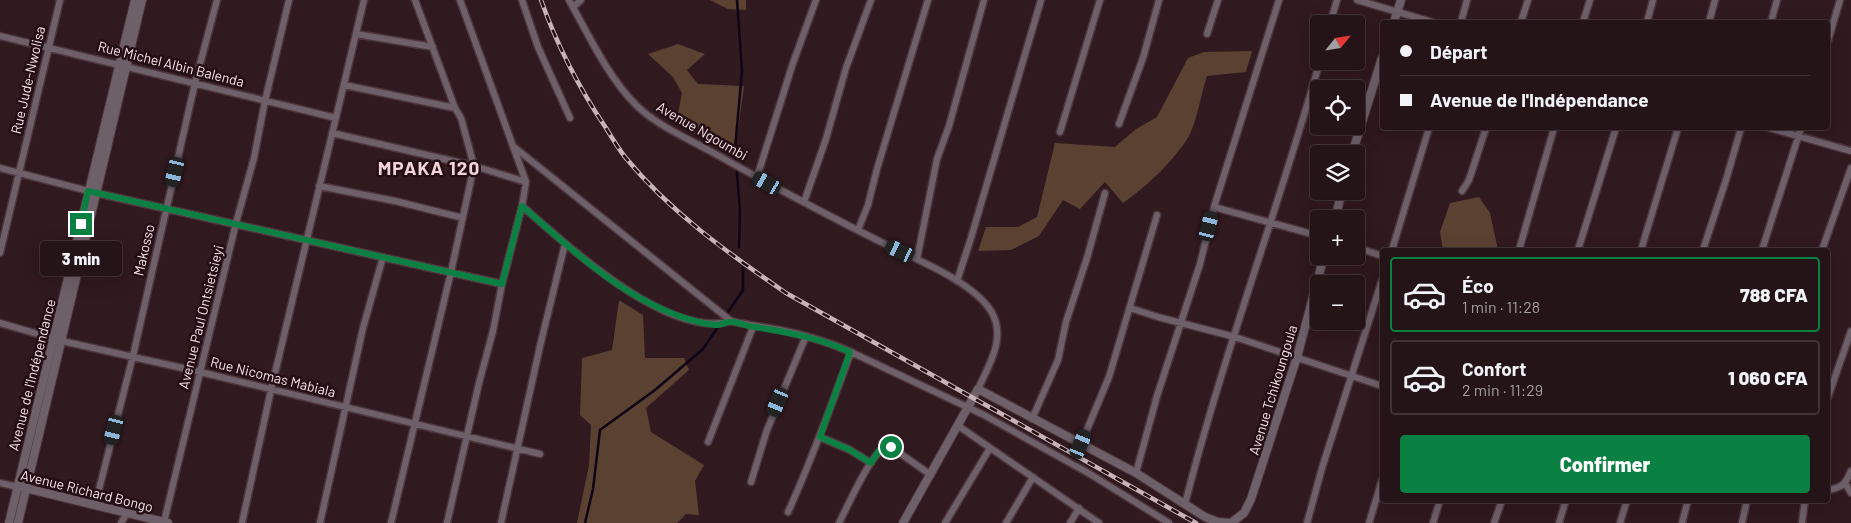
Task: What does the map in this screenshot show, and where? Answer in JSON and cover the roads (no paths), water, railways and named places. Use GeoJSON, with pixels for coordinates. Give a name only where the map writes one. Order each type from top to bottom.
{"type":"FeatureCollection","features":[{"type":"Feature","properties":{"kind":"street","name":"Rue Jude-Nwolisa"},"geometry":{"type":"LineString","coordinates":[[0,253],[60,0]]}},
{"type":"Feature","properties":{"kind":"street","name":"Avenue de l'Indépendance"},"geometry":{"type":"LineString","coordinates":[[123,66],[135,0]]}},
{"type":"Feature","properties":{"kind":"street","name":"Avenue de l'Indépendance"},"geometry":{"type":"LineString","coordinates":[[9,523],[22,487],[123,66],[142,0]]}},
{"type":"Feature","properties":{"kind":"street","name":"Makosso"},"geometry":{"type":"LineString","coordinates":[[95,505],[132,356],[195,83],[218,0]]}},
{"type":"Feature","properties":{"kind":"street","name":"Avenue Paul Ontsietsieyi"},"geometry":{"type":"LineString","coordinates":[[166,523],[200,372],[236,223],[254,158],[265,101],[289,0]]}},
{"type":"Feature","properties":{"kind":"street"},"geometry":{"type":"LineString","coordinates":[[242,523],[306,239],[364,0]]}},
{"type":"Feature","properties":{"kind":"street"},"geometry":{"type":"LineString","coordinates":[[391,523],[416,424],[474,166],[461,118],[454,108],[416,0]]}},
{"type":"Feature","properties":{"kind":"street"},"geometry":{"type":"LineString","coordinates":[[447,523],[466,435],[493,331],[502,284],[522,206],[526,182],[460,0]]}},
{"type":"Feature","properties":{"kind":"street"},"geometry":{"type":"LineString","coordinates":[[522,0],[538,47],[570,118]]}},
{"type":"Feature","properties":{"kind":"street","name":"Avenue Ngoumbi"},"geometry":{"type":"LineString","coordinates":[[569,0],[590,41],[619,84],[636,105],[656,121],[757,177],[956,281],[984,301],[992,313],[997,327],[997,342],[978,389],[967,408]]}},
{"type":"Feature","properties":{"kind":"street"},"geometry":{"type":"LineString","coordinates":[[573,7],[581,0]]}},
{"type":"Feature","properties":{"kind":"street"},"geometry":{"type":"LineString","coordinates":[[757,177],[793,63],[816,0]]}},
{"type":"Feature","properties":{"kind":"street"},"geometry":{"type":"LineString","coordinates":[[804,202],[826,139],[846,68],[871,0]]}},
{"type":"Feature","properties":{"kind":"street"},"geometry":{"type":"LineString","coordinates":[[858,230],[868,205],[877,168],[928,0]]}},
{"type":"Feature","properties":{"kind":"street"},"geometry":{"type":"LineString","coordinates":[[917,260],[937,159],[949,126],[984,0]]}},
{"type":"Feature","properties":{"kind":"street"},"geometry":{"type":"LineString","coordinates":[[956,281],[971,238],[1041,0]]}},
{"type":"Feature","properties":{"kind":"street"},"geometry":{"type":"LineString","coordinates":[[1060,132],[1100,0]]}},
{"type":"Feature","properties":{"kind":"street"},"geometry":{"type":"LineString","coordinates":[[1119,124],[1143,58],[1159,0]]}},
{"type":"Feature","properties":{"kind":"street"},"geometry":{"type":"LineString","coordinates":[[1207,34],[1218,0]]}},
{"type":"Feature","properties":{"kind":"street"},"geometry":{"type":"LineString","coordinates":[[1136,473],[1157,396],[1200,264],[1214,207],[1279,0]]}},
{"type":"Feature","properties":{"kind":"street"},"geometry":{"type":"LineString","coordinates":[[1333,15],[1337,0]]}},
{"type":"Feature","properties":{"kind":"street"},"geometry":{"type":"LineString","coordinates":[[1357,0],[1425,20]]}},
{"type":"Feature","properties":{"kind":"street"},"geometry":{"type":"LineString","coordinates":[[1395,20],[1401,0]]}},
{"type":"Feature","properties":{"kind":"street"},"geometry":{"type":"LineString","coordinates":[[1461,20],[1467,0]]}},
{"type":"Feature","properties":{"kind":"street"},"geometry":{"type":"LineString","coordinates":[[1522,20],[1528,0]]}},
{"type":"Feature","properties":{"kind":"street"},"geometry":{"type":"LineString","coordinates":[[1584,20],[1590,0]]}},
{"type":"Feature","properties":{"kind":"street"},"geometry":{"type":"LineString","coordinates":[[1648,20],[1653,0]]}},
{"type":"Feature","properties":{"kind":"street"},"geometry":{"type":"LineString","coordinates":[[1710,20],[1716,0]]}},
{"type":"Feature","properties":{"kind":"street"},"geometry":{"type":"LineString","coordinates":[[1771,20],[1777,0]]}},
{"type":"Feature","properties":{"kind":"street"},"geometry":{"type":"LineString","coordinates":[[1830,34],[1840,0]]}},
{"type":"Feature","properties":{"kind":"street"},"geometry":{"type":"LineString","coordinates":[[356,34],[433,46]]}},
{"type":"Feature","properties":{"kind":"street","name":"Rue Michel Albin Balenda"},"geometry":{"type":"LineString","coordinates":[[0,36],[336,118]]}},
{"type":"Feature","properties":{"kind":"street"},"geometry":{"type":"LineString","coordinates":[[1355,145],[1380,64]]}},
{"type":"Feature","properties":{"kind":"street"},"geometry":{"type":"LineString","coordinates":[[1185,504],[1196,462],[1317,70]]}},
{"type":"Feature","properties":{"kind":"street"},"geometry":{"type":"LineString","coordinates":[[344,85],[454,108]]}},
{"type":"Feature","properties":{"kind":"street"},"geometry":{"type":"LineString","coordinates":[[1393,248],[1428,130]]}},
{"type":"Feature","properties":{"kind":"street"},"geometry":{"type":"LineString","coordinates":[[1462,191],[1469,180],[1485,130]]}},
{"type":"Feature","properties":{"kind":"street"},"geometry":{"type":"LineString","coordinates":[[1520,248],[1553,130]]}},
{"type":"Feature","properties":{"kind":"street"},"geometry":{"type":"LineString","coordinates":[[1579,248],[1615,130]]}},
{"type":"Feature","properties":{"kind":"street"},"geometry":{"type":"LineString","coordinates":[[1642,248],[1677,130]]}},
{"type":"Feature","properties":{"kind":"street"},"geometry":{"type":"LineString","coordinates":[[1704,248],[1740,130]]}},
{"type":"Feature","properties":{"kind":"street"},"geometry":{"type":"LineString","coordinates":[[1777,130],[1851,151]]}},
{"type":"Feature","properties":{"kind":"street"},"geometry":{"type":"LineString","coordinates":[[1763,248],[1800,130]]}},
{"type":"Feature","properties":{"kind":"street"},"geometry":{"type":"LineString","coordinates":[[332,133],[474,166],[509,175],[526,182]]}},
{"type":"Feature","properties":{"kind":"street"},"geometry":{"type":"LineString","coordinates":[[514,147],[731,321],[752,327],[806,336],[830,343],[850,352],[984,415],[1090,474],[1169,523]]}},
{"type":"Feature","properties":{"kind":"street"},"geometry":{"type":"LineString","coordinates":[[0,168],[92,192],[502,284]]}},
{"type":"Feature","properties":{"kind":"street"},"geometry":{"type":"LineString","coordinates":[[1823,248],[1851,168]]}},
{"type":"Feature","properties":{"kind":"street"},"geometry":{"type":"LineString","coordinates":[[319,186],[463,218]]}},
{"type":"Feature","properties":{"kind":"street"},"geometry":{"type":"LineString","coordinates":[[1032,419],[1058,360],[1066,322],[1087,258],[1105,193]]}},
{"type":"Feature","properties":{"kind":"street"},"geometry":{"type":"LineString","coordinates":[[522,206],[565,244],[608,277],[660,310],[710,324],[719,325],[731,321]]}},
{"type":"Feature","properties":{"kind":"street"},"geometry":{"type":"LineString","coordinates":[[1214,207],[1310,233]]}},
{"type":"Feature","properties":{"kind":"street"},"geometry":{"type":"LineString","coordinates":[[1081,444],[1109,377],[1157,215]]}},
{"type":"Feature","properties":{"kind":"street"},"geometry":{"type":"LineString","coordinates":[[501,523],[540,346],[565,244]]}},
{"type":"Feature","properties":{"kind":"street"},"geometry":{"type":"LineString","coordinates":[[1365,250],[1380,255]]}},
{"type":"Feature","properties":{"kind":"street"},"geometry":{"type":"LineString","coordinates":[[320,523],[363,328],[383,257]]}},
{"type":"Feature","properties":{"kind":"street","name":"Avenue Tchikoungoula"},"geometry":{"type":"LineString","coordinates":[[1231,523],[1244,513],[1251,499],[1297,357],[1322,265]]}},
{"type":"Feature","properties":{"kind":"street"},"geometry":{"type":"LineString","coordinates":[[1307,523],[1351,375],[1380,286]]}},
{"type":"Feature","properties":{"kind":"street"},"geometry":{"type":"LineString","coordinates":[[1130,308],[1182,324],[1235,337],[1380,385]]}},
{"type":"Feature","properties":{"kind":"street","name":"Rue Nicomas Mabiala"},"geometry":{"type":"LineString","coordinates":[[0,323],[58,340],[200,372],[540,454]]}},
{"type":"Feature","properties":{"kind":"street"},"geometry":{"type":"LineString","coordinates":[[708,442],[752,327]]}},
{"type":"Feature","properties":{"kind":"street"},"geometry":{"type":"LineString","coordinates":[[1830,391],[1851,331]]}},
{"type":"Feature","properties":{"kind":"street"},"geometry":{"type":"LineString","coordinates":[[751,482],[767,430],[806,336]]}},
{"type":"Feature","properties":{"kind":"street"},"geometry":{"type":"LineString","coordinates":[[788,512],[820,437],[850,352]]}},
{"type":"Feature","properties":{"kind":"street"},"geometry":{"type":"LineString","coordinates":[[978,389],[1136,473],[1206,517],[1218,522],[1231,523]]}},
{"type":"Feature","properties":{"kind":"street"},"geometry":{"type":"LineString","coordinates":[[903,523],[967,408]]}},
{"type":"Feature","properties":{"kind":"street"},"geometry":{"type":"LineString","coordinates":[[957,425],[1099,523]]}},
{"type":"Feature","properties":{"kind":"street"},"geometry":{"type":"LineString","coordinates":[[820,437],[850,450],[871,463]]}},
{"type":"Feature","properties":{"kind":"street"},"geometry":{"type":"LineString","coordinates":[[839,523],[881,448],[891,447],[931,475]]}},
{"type":"Feature","properties":{"kind":"street"},"geometry":{"type":"LineString","coordinates":[[945,523],[990,448]]}},
{"type":"Feature","properties":{"kind":"street"},"geometry":{"type":"LineString","coordinates":[[1830,490],[1846,484],[1851,471]]}},
{"type":"Feature","properties":{"kind":"street"},"geometry":{"type":"LineString","coordinates":[[1006,523],[1033,477]]}},
{"type":"Feature","properties":{"kind":"street","name":"Avenue Richard Bongo"},"geometry":{"type":"LineString","coordinates":[[0,483],[166,523]]}},
{"type":"Feature","properties":{"kind":"street"},"geometry":{"type":"LineString","coordinates":[[1846,484],[1851,493]]}},
{"type":"Feature","properties":{"kind":"street","name":"Avenue de l'Indépendance"},"geometry":{"type":"LineString","coordinates":[[18,523],[22,487]]}},
{"type":"Feature","properties":{"kind":"street"},"geometry":{"type":"LineString","coordinates":[[1369,523],[1380,487]]}},
{"type":"Feature","properties":{"kind":"street"},"geometry":{"type":"LineString","coordinates":[[1433,523],[1439,503]]}},
{"type":"Feature","properties":{"kind":"street"},"geometry":{"type":"LineString","coordinates":[[1494,523],[1501,503]]}},
{"type":"Feature","properties":{"kind":"street"},"geometry":{"type":"LineString","coordinates":[[1559,523],[1565,503]]}},
{"type":"Feature","properties":{"kind":"street"},"geometry":{"type":"LineString","coordinates":[[1620,523],[1625,503]]}},
{"type":"Feature","properties":{"kind":"street"},"geometry":{"type":"LineString","coordinates":[[1682,523],[1687,503]]}},
{"type":"Feature","properties":{"kind":"street"},"geometry":{"type":"LineString","coordinates":[[1742,523],[1746,503]]}},
{"type":"Feature","properties":{"kind":"street"},"geometry":{"type":"LineString","coordinates":[[1802,523],[1805,503]]}},
{"type":"Feature","properties":{"kind":"street"},"geometry":{"type":"LineString","coordinates":[[1070,523],[1079,508]]}},
{"type":"Feature","properties":{"kind":"street"},"geometry":{"type":"LineString","coordinates":[[121,523],[127,513]]}},
{"type":"Feature","properties":{"kind":"waterway"},"geometry":{"type":"LineString","coordinates":[[737,0],[742,71],[735,149],[740,211],[739,247]]}},
{"type":"Feature","properties":{"kind":"waterway"},"geometry":{"type":"LineString","coordinates":[[726,315],[743,290],[743,268]]}},
{"type":"Feature","properties":{"kind":"waterway"},"geometry":{"type":"LineString","coordinates":[[585,523],[593,489],[600,430],[655,390],[703,349],[720,324]]}},
{"type":"Feature","properties":{"kind":"railway"},"geometry":{"type":"LineString","coordinates":[[541,0],[569,66],[620,150],[642,177],[680,214],[701,231],[786,293],[1196,523]]}},
{"type":"Feature","properties":{"kind":"district","name":"MPAKA 120"},"geometry":{"type":"Point","coordinates":[429,168]}}]}
